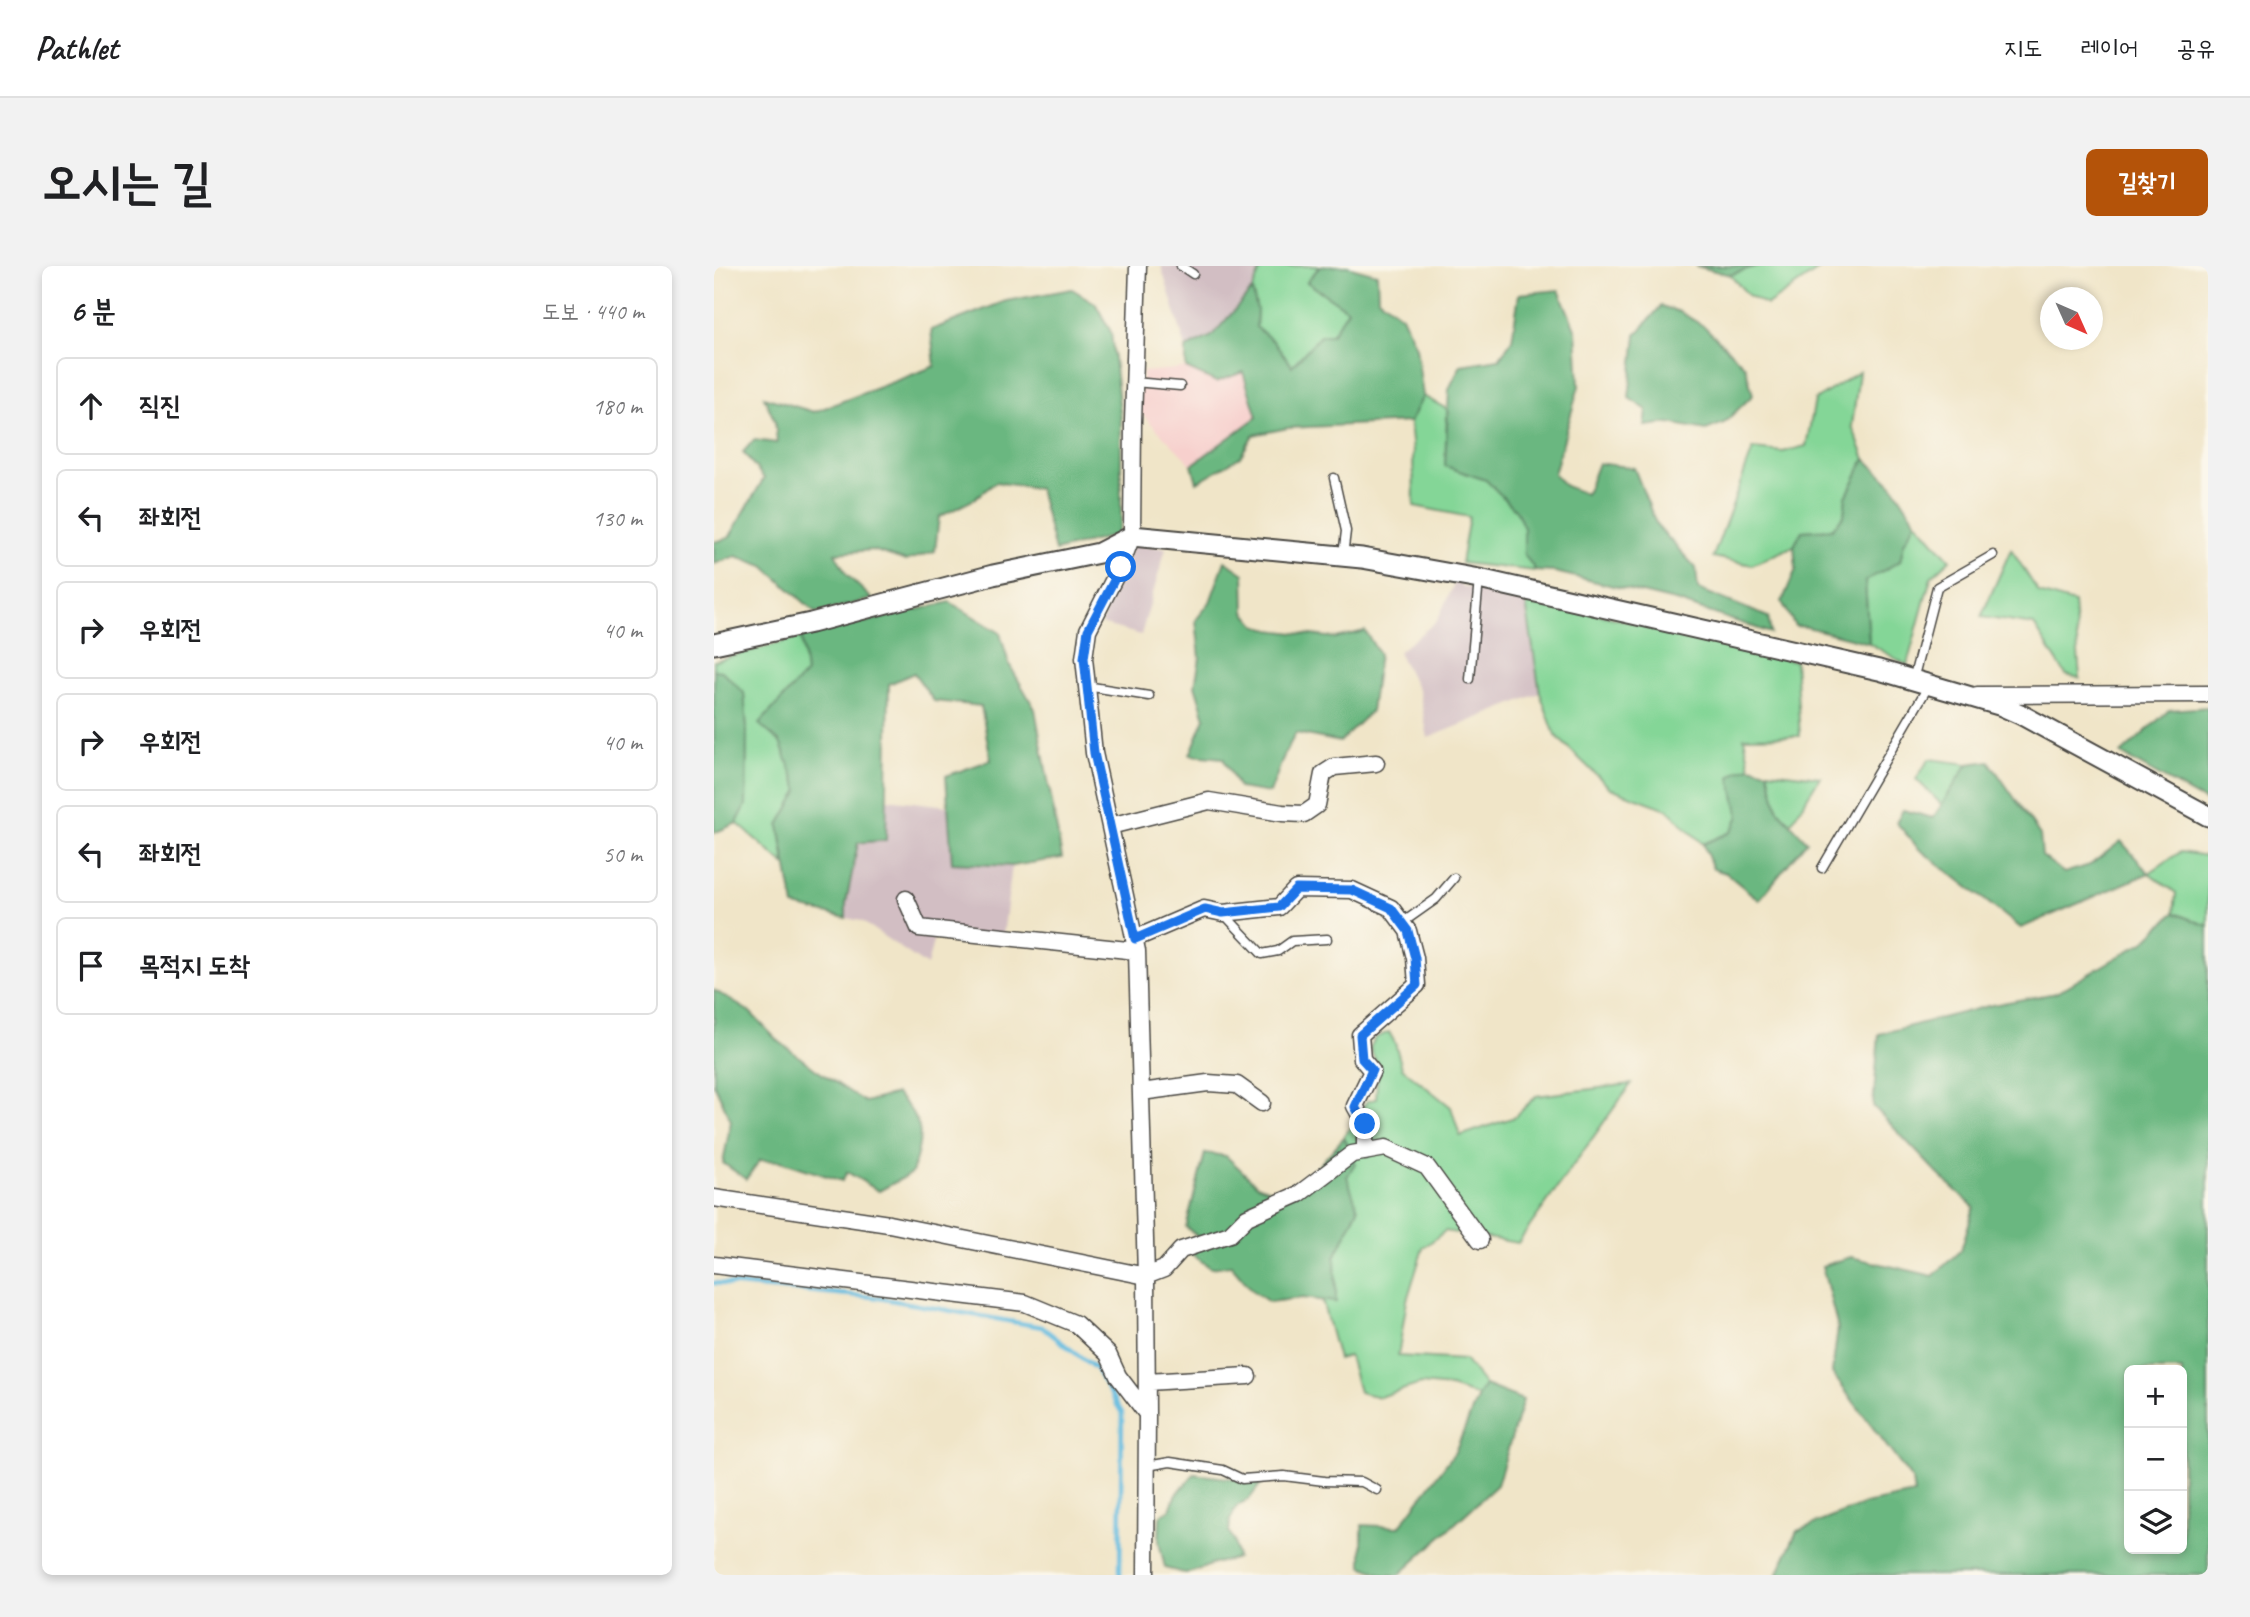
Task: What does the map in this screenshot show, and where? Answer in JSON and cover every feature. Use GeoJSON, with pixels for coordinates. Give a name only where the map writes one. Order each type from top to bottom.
{"type":"FeatureCollection","features":[{"type":"Feature","properties":{"kind":"street"},"geometry":{"type":"LineString","coordinates":[[1138,266],[1132,536],[1121,567],[1088,630],[1084,658],[1094,753],[1136,945],[1146,1276],[1146,1575]]}},
{"type":"Feature","properties":{"kind":"street"},"geometry":{"type":"LineString","coordinates":[[714,644],[811,623],[993,575],[1099,553],[1132,536],[1343,555],[1479,579],[1798,649],[1921,682],[2020,714],[2208,816]]}},
{"type":"Feature","properties":{"kind":"street"},"geometry":{"type":"LineString","coordinates":[[1964,695],[2208,694]]}},
{"type":"Feature","properties":{"kind":"street"},"geometry":{"type":"LineString","coordinates":[[1110,826],[1209,801],[1304,814],[1317,805],[1323,774],[1334,767],[1376,763]]}},
{"type":"Feature","properties":{"kind":"street"},"geometry":{"type":"LineString","coordinates":[[906,899],[919,928],[1136,945],[1205,909],[1223,913],[1279,907],[1296,889],[1352,890],[1391,908],[1408,931],[1417,985],[1360,1035],[1362,1059],[1372,1070],[1355,1107],[1365,1124],[1365,1152]]}},
{"type":"Feature","properties":{"kind":"street"},"geometry":{"type":"LineString","coordinates":[[1141,1092],[1208,1083],[1237,1085],[1262,1103]]}},
{"type":"Feature","properties":{"kind":"street"},"geometry":{"type":"LineString","coordinates":[[714,1199],[889,1224],[1146,1276],[1164,1269],[1181,1250],[1230,1234],[1247,1217],[1300,1194],[1352,1154],[1386,1148],[1427,1167],[1480,1240]]}},
{"type":"Feature","properties":{"kind":"street"},"geometry":{"type":"LineString","coordinates":[[714,1265],[1025,1303],[1076,1324],[1108,1354],[1118,1376],[1147,1414]]}},
{"type":"Feature","properties":{"kind":"street"},"geometry":{"type":"LineString","coordinates":[[1147,1382],[1248,1376]]}},
{"type":"Feature","properties":{"kind":"lane"},"geometry":{"type":"LineString","coordinates":[[1181,266],[1193,274]]}},
{"type":"Feature","properties":{"kind":"lane"},"geometry":{"type":"LineString","coordinates":[[1134,382],[1180,386]]}},
{"type":"Feature","properties":{"kind":"lane"},"geometry":{"type":"LineString","coordinates":[[1334,478],[1346,531],[1343,555]]}},
{"type":"Feature","properties":{"kind":"lane"},"geometry":{"type":"LineString","coordinates":[[1822,868],[1921,682],[1937,587],[1993,555]]}},
{"type":"Feature","properties":{"kind":"lane"},"geometry":{"type":"LineString","coordinates":[[1470,679],[1479,579]]}},
{"type":"Feature","properties":{"kind":"lane"},"geometry":{"type":"LineString","coordinates":[[1086,686],[1149,696]]}},
{"type":"Feature","properties":{"kind":"lane"},"geometry":{"type":"LineString","coordinates":[[1402,923],[1436,900],[1454,878]]}},
{"type":"Feature","properties":{"kind":"lane"},"geometry":{"type":"LineString","coordinates":[[1223,913],[1262,954],[1278,951],[1292,941],[1327,939]]}},
{"type":"Feature","properties":{"kind":"lane"},"geometry":{"type":"LineString","coordinates":[[1147,1466],[1170,1462],[1223,1470],[1242,1479],[1284,1476],[1362,1482],[1377,1490]]}},
{"type":"Feature","properties":{"kind":"shaded area"},"geometry":{"type":"Polygon","coordinates":[[[1161,266],[1262,266],[1252,290],[1212,336],[1186,348],[1161,266]]]}},
{"type":"Feature","properties":{"kind":"shaded area"},"geometry":{"type":"Polygon","coordinates":[[[1186,368],[1216,382],[1243,371],[1257,418],[1192,465],[1137,409],[1143,372],[1186,368]]]}},
{"type":"Feature","properties":{"kind":"shaded area"},"geometry":{"type":"Polygon","coordinates":[[[1133,545],[1166,548],[1141,635],[1101,624],[1133,545]]]}},
{"type":"Feature","properties":{"kind":"shaded area"},"geometry":{"type":"Polygon","coordinates":[[[1455,582],[1465,587],[1525,597],[1540,693],[1428,738],[1419,692],[1398,652],[1437,621],[1455,582]]]}},
{"type":"Feature","properties":{"kind":"shaded area"},"geometry":{"type":"Polygon","coordinates":[[[886,799],[948,806],[952,863],[1012,866],[1002,944],[934,937],[927,966],[861,921],[846,918],[846,903],[858,842],[886,839],[886,799]]]}},
{"type":"Feature","properties":{"kind":"green space"},"geometry":{"type":"Polygon","coordinates":[[[1262,266],[1320,266],[1307,282],[1348,310],[1331,335],[1321,335],[1292,366],[1273,341],[1256,327],[1257,310],[1252,290],[1262,266]]]}},
{"type":"Feature","properties":{"kind":"green space"},"geometry":{"type":"Polygon","coordinates":[[[1320,266],[1347,266],[1377,274],[1378,298],[1402,316],[1416,347],[1423,396],[1410,422],[1288,428],[1253,435],[1240,457],[1197,482],[1192,465],[1257,417],[1243,372],[1216,382],[1186,368],[1186,348],[1212,336],[1252,290],[1257,310],[1256,327],[1273,341],[1292,366],[1321,335],[1331,335],[1348,310],[1307,282],[1320,266]]]}},
{"type":"Feature","properties":{"kind":"green space"},"geometry":{"type":"Polygon","coordinates":[[[1696,266],[1756,266],[1730,275],[1696,266]]]}},
{"type":"Feature","properties":{"kind":"green space"},"geometry":{"type":"Polygon","coordinates":[[[1756,266],[1824,266],[1767,305],[1748,295],[1730,275],[1756,266]]]}},
{"type":"Feature","properties":{"kind":"green space"},"geometry":{"type":"Polygon","coordinates":[[[1072,289],[1095,303],[1111,332],[1121,420],[1121,519],[1117,535],[1055,551],[1039,489],[996,482],[973,500],[939,517],[935,551],[906,561],[873,550],[835,553],[847,575],[872,599],[816,613],[764,566],[736,556],[714,564],[714,542],[729,538],[764,478],[743,452],[754,440],[777,443],[775,421],[764,397],[814,412],[935,366],[931,330],[1006,301],[1072,289]]]}},
{"type":"Feature","properties":{"kind":"green space"},"geometry":{"type":"Polygon","coordinates":[[[1559,290],[1576,331],[1579,386],[1554,474],[1565,486],[1586,494],[1598,463],[1634,468],[1657,526],[1696,568],[1698,589],[1768,617],[1771,633],[1679,602],[1555,572],[1536,571],[1524,554],[1524,528],[1516,510],[1486,480],[1445,466],[1449,389],[1461,365],[1499,359],[1512,340],[1519,294],[1559,290]]]}},
{"type":"Feature","properties":{"kind":"green space"},"geometry":{"type":"Polygon","coordinates":[[[1661,306],[1680,312],[1705,327],[1745,366],[1753,395],[1724,423],[1706,430],[1669,423],[1645,426],[1647,410],[1629,398],[1636,335],[1661,306]]]}},
{"type":"Feature","properties":{"kind":"green space"},"geometry":{"type":"Polygon","coordinates":[[[1859,372],[1852,426],[1865,459],[1846,497],[1844,515],[1832,529],[1802,531],[1794,546],[1752,565],[1713,557],[1753,449],[1783,452],[1806,446],[1815,400],[1859,372]]]}},
{"type":"Feature","properties":{"kind":"green space"},"geometry":{"type":"Polygon","coordinates":[[[1423,396],[1447,409],[1445,466],[1486,480],[1516,510],[1524,528],[1524,554],[1536,571],[1461,563],[1469,517],[1414,506],[1410,422],[1423,396]]]}},
{"type":"Feature","properties":{"kind":"green space"},"geometry":{"type":"Polygon","coordinates":[[[1865,459],[1893,486],[1916,521],[1904,543],[1900,561],[1865,581],[1869,643],[1795,626],[1782,602],[1796,569],[1794,546],[1802,531],[1832,529],[1844,515],[1846,497],[1865,459]]]}},
{"type":"Feature","properties":{"kind":"green space"},"geometry":{"type":"Polygon","coordinates":[[[1916,521],[1950,560],[1931,577],[1907,665],[1869,643],[1865,581],[1900,561],[1904,543],[1916,521]]]}},
{"type":"Feature","properties":{"kind":"green space"},"geometry":{"type":"Polygon","coordinates":[[[2011,549],[2039,593],[2074,603],[2080,678],[2066,675],[2034,625],[1981,617],[2011,549]]]}},
{"type":"Feature","properties":{"kind":"green space"},"geometry":{"type":"Polygon","coordinates":[[[1225,561],[1244,574],[1245,612],[1256,625],[1270,630],[1336,638],[1365,631],[1379,654],[1371,711],[1340,742],[1296,733],[1285,753],[1270,793],[1239,788],[1223,758],[1190,755],[1205,718],[1195,685],[1200,658],[1196,620],[1210,602],[1225,561]]]}},
{"type":"Feature","properties":{"kind":"green space"},"geometry":{"type":"Polygon","coordinates":[[[1525,597],[1795,661],[1800,736],[1744,737],[1750,767],[1730,777],[1739,817],[1731,832],[1703,844],[1667,809],[1610,788],[1555,735],[1540,693],[1525,597]]]}},
{"type":"Feature","properties":{"kind":"green space"},"geometry":{"type":"Polygon","coordinates":[[[950,602],[1000,633],[1009,664],[1035,709],[1062,858],[1012,866],[952,863],[946,776],[991,760],[981,706],[934,701],[914,673],[889,684],[886,840],[858,843],[846,903],[846,918],[794,906],[779,825],[799,790],[780,742],[759,724],[806,673],[801,637],[950,602]]]}},
{"type":"Feature","properties":{"kind":"green space"},"geometry":{"type":"Polygon","coordinates":[[[801,637],[806,673],[760,724],[780,742],[799,790],[779,825],[785,865],[737,823],[746,804],[747,729],[744,693],[714,670],[714,661],[801,637]]]}},
{"type":"Feature","properties":{"kind":"green space"},"geometry":{"type":"Polygon","coordinates":[[[714,670],[722,671],[744,693],[747,729],[746,805],[737,823],[714,833],[714,670]]]}},
{"type":"Feature","properties":{"kind":"green space"},"geometry":{"type":"Polygon","coordinates":[[[2208,707],[2208,803],[2121,754],[2169,710],[2208,707]]]}},
{"type":"Feature","properties":{"kind":"green space"},"geometry":{"type":"Polygon","coordinates":[[[1929,759],[1968,764],[1942,805],[1916,779],[1929,759]]]}},
{"type":"Feature","properties":{"kind":"green space"},"geometry":{"type":"Polygon","coordinates":[[[1989,761],[2040,835],[2042,856],[2064,873],[2090,865],[2121,841],[2149,873],[2021,928],[1918,848],[1896,822],[1903,810],[1933,818],[1968,764],[1989,761]]]}},
{"type":"Feature","properties":{"kind":"green space"},"geometry":{"type":"Polygon","coordinates":[[[1750,767],[1768,771],[1778,810],[1807,841],[1759,900],[1726,873],[1713,869],[1703,844],[1731,832],[1739,816],[1730,777],[1750,767]]]}},
{"type":"Feature","properties":{"kind":"green space"},"geometry":{"type":"Polygon","coordinates":[[[1768,771],[1820,777],[1791,823],[1778,810],[1768,771]]]}},
{"type":"Feature","properties":{"kind":"green space"},"geometry":{"type":"Polygon","coordinates":[[[2180,852],[2208,856],[2208,926],[2174,913],[2176,893],[2149,873],[2180,852]]]}},
{"type":"Feature","properties":{"kind":"green space"},"geometry":{"type":"Polygon","coordinates":[[[2174,913],[2208,926],[2208,1575],[1777,1575],[1797,1531],[1865,1504],[1914,1494],[1912,1480],[1832,1373],[1838,1328],[1822,1266],[1851,1257],[1933,1276],[1961,1250],[1974,1207],[1938,1174],[1873,1106],[1879,1034],[1992,1005],[2056,993],[2145,941],[2174,913]]]}},
{"type":"Feature","properties":{"kind":"green space"},"geometry":{"type":"Polygon","coordinates":[[[714,990],[750,1012],[776,1039],[865,1102],[896,1094],[913,1114],[919,1130],[920,1139],[912,1173],[879,1191],[847,1172],[842,1181],[781,1161],[760,1160],[746,1179],[723,1163],[731,1121],[714,1084],[714,990]]]}},
{"type":"Feature","properties":{"kind":"green space"},"geometry":{"type":"Polygon","coordinates":[[[1389,1032],[1402,1068],[1451,1107],[1460,1136],[1515,1117],[1536,1096],[1631,1084],[1518,1243],[1445,1231],[1423,1248],[1407,1300],[1398,1356],[1465,1360],[1485,1385],[1478,1396],[1450,1387],[1421,1384],[1379,1397],[1359,1392],[1349,1356],[1338,1359],[1322,1300],[1336,1301],[1335,1257],[1358,1209],[1346,1177],[1355,1163],[1344,1137],[1367,1101],[1376,1099],[1378,1066],[1370,1048],[1375,1038],[1389,1032]]]}},
{"type":"Feature","properties":{"kind":"green space"},"geometry":{"type":"Polygon","coordinates":[[[1344,1137],[1355,1163],[1347,1177],[1358,1209],[1335,1257],[1336,1302],[1302,1298],[1269,1302],[1253,1291],[1231,1265],[1211,1268],[1190,1253],[1197,1236],[1186,1227],[1205,1153],[1226,1156],[1257,1185],[1277,1193],[1307,1179],[1344,1137]]]}},
{"type":"Feature","properties":{"kind":"green space"},"geometry":{"type":"Polygon","coordinates":[[[1485,1385],[1523,1400],[1497,1485],[1399,1575],[1383,1575],[1362,1566],[1362,1525],[1399,1527],[1455,1452],[1485,1385]]]}},
{"type":"Feature","properties":{"kind":"green space"},"geometry":{"type":"Polygon","coordinates":[[[1194,1474],[1262,1482],[1250,1498],[1237,1506],[1230,1520],[1229,1532],[1234,1540],[1237,1558],[1184,1573],[1165,1568],[1159,1542],[1160,1516],[1170,1510],[1175,1496],[1194,1474]]]}},
{"type":"Feature","properties":{"kind":"waterway"},"geometry":{"type":"LineString","coordinates":[[714,1283],[873,1297],[1042,1327],[1096,1369],[1122,1413],[1120,1575]]}},
{"type":"Feature","properties":{"kind":"route"},"geometry":{"type":"LineString","coordinates":[[1121,567],[1088,630],[1084,658],[1094,753],[1135,939],[1205,909],[1223,913],[1279,907],[1296,889],[1352,890],[1391,908],[1408,931],[1415,958],[1417,985],[1360,1035],[1362,1059],[1372,1070],[1355,1107],[1365,1124]]}}]}
